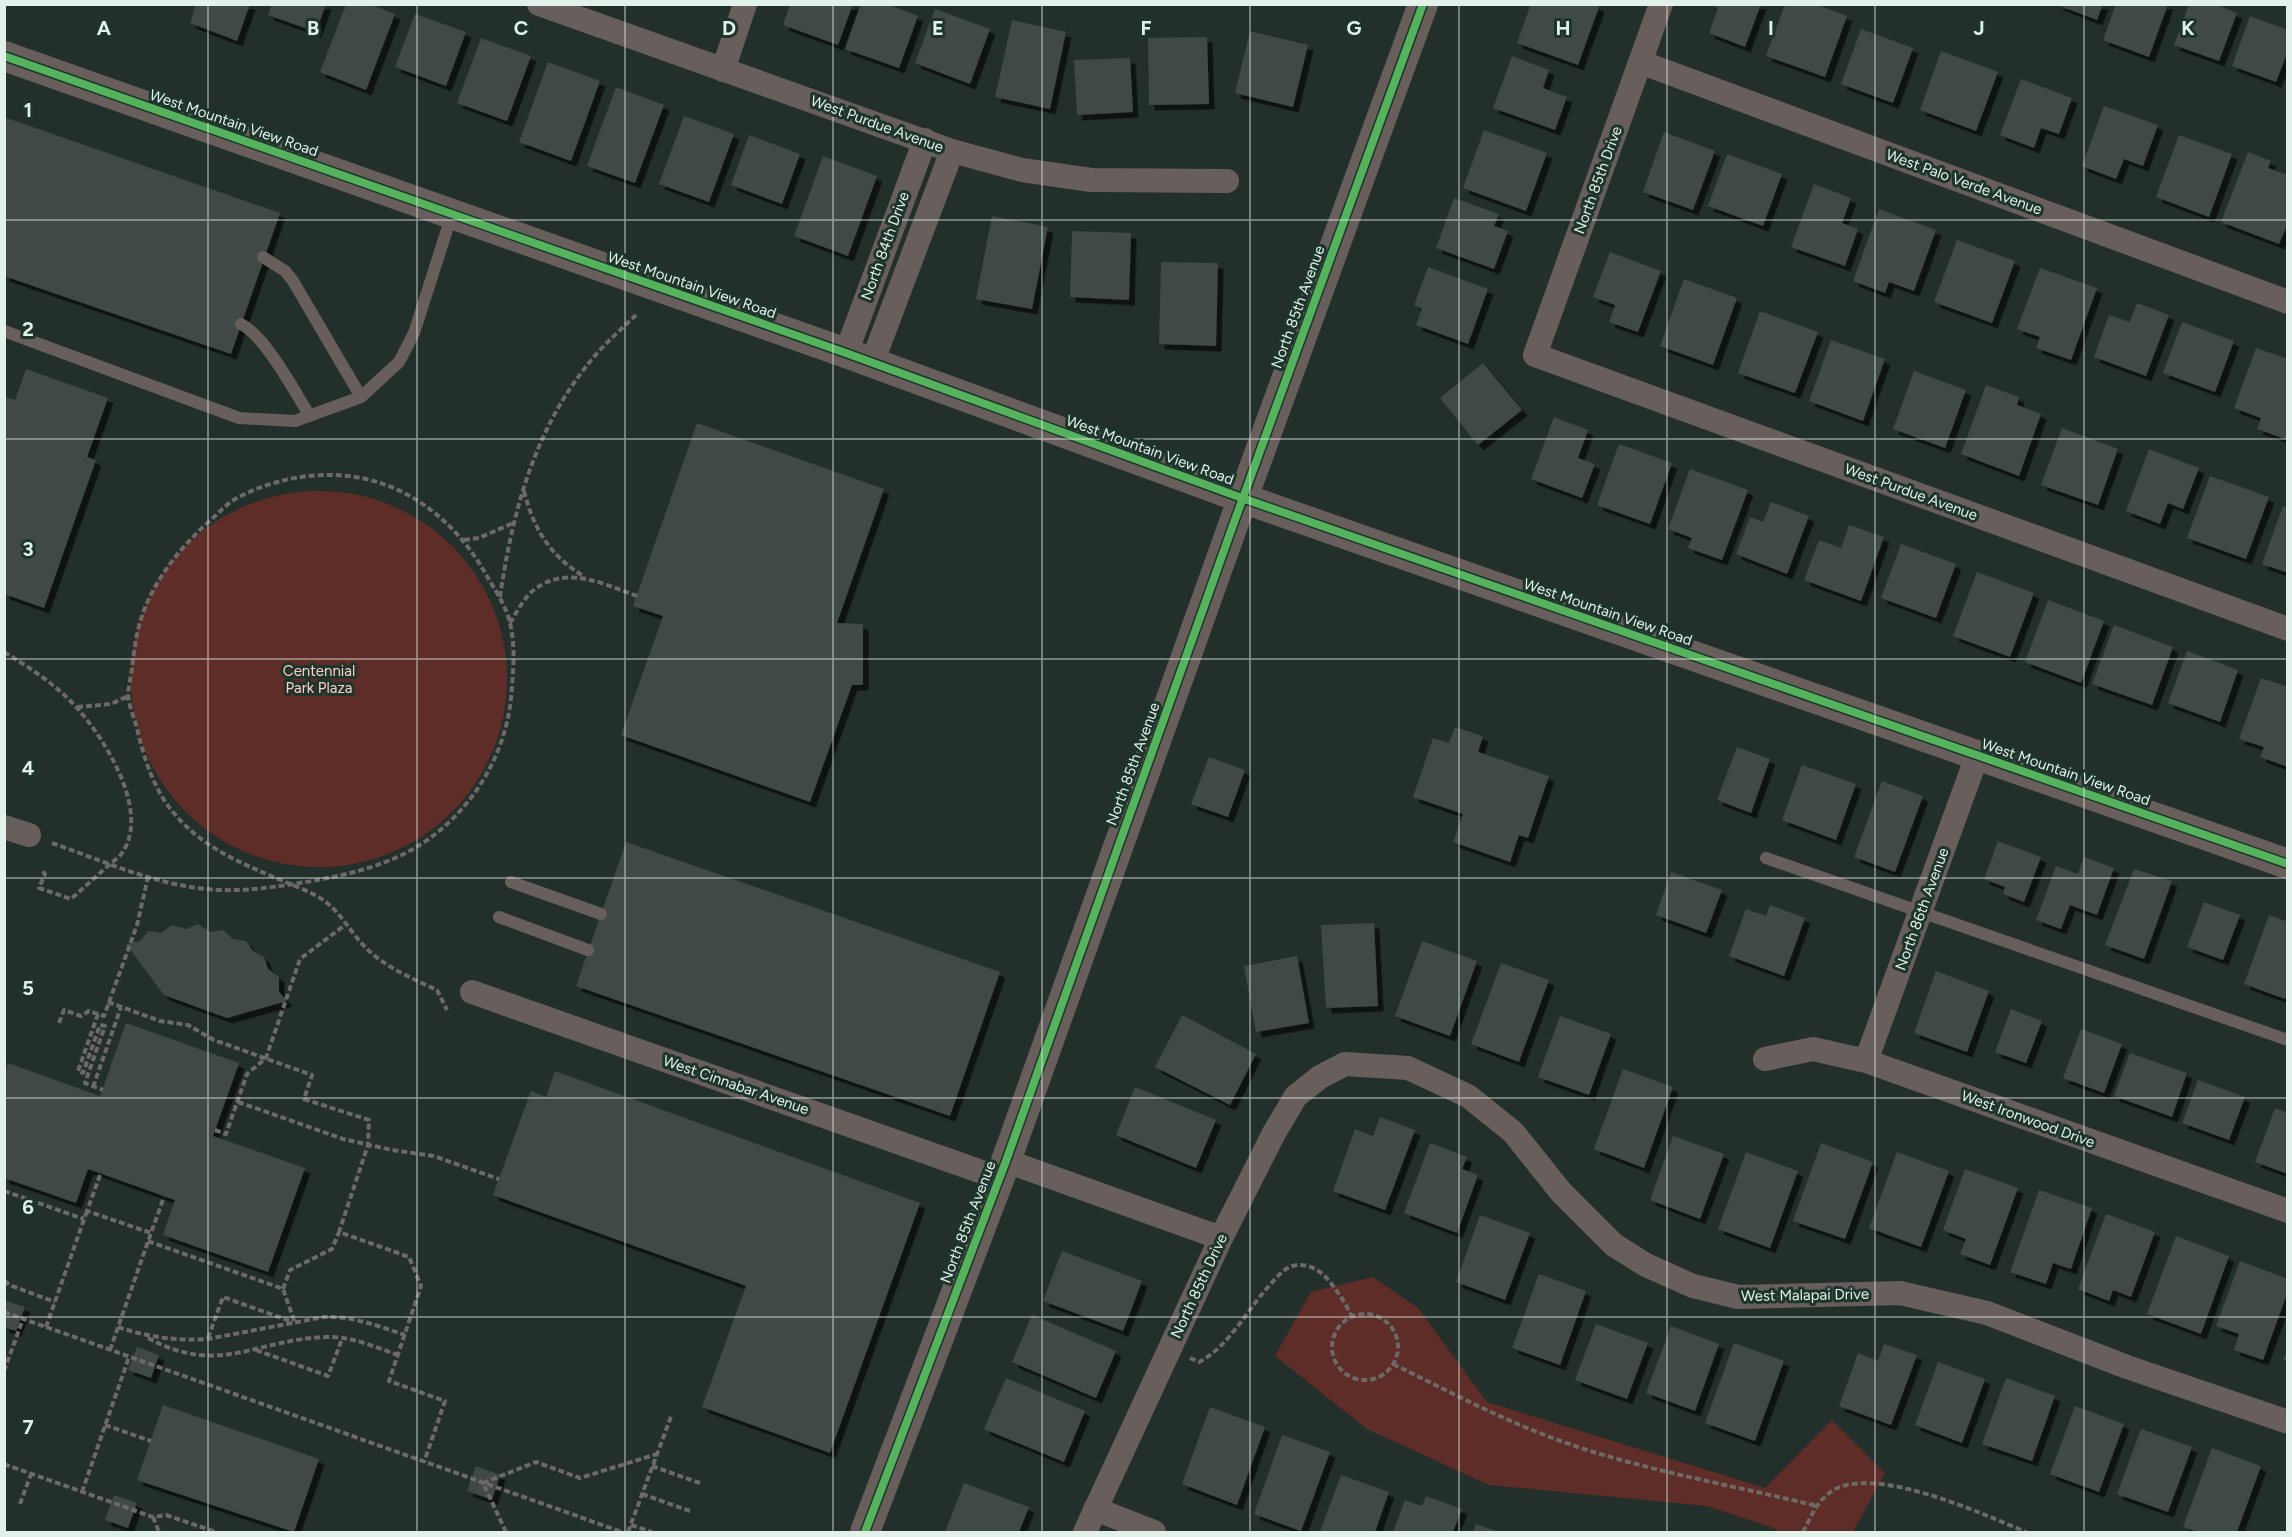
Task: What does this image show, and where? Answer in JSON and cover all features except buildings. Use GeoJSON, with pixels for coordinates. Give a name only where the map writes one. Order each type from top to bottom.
{"type":"FeatureCollection","features":[{"type":"Feature","properties":{"kind":"street","name":"West Purdue Avenue"},"geometry":{"type":"LineString","coordinates":[[539,4],[952,151],[1022,170],[1091,180],[1227,181]]}},
{"type":"Feature","properties":{"kind":"street"},"geometry":{"type":"LineString","coordinates":[[723,70],[745,4]]}},
{"type":"Feature","properties":{"kind":"street","name":"North 85th Avenue"},"geometry":{"type":"LineString","coordinates":[[865,1533],[1003,1169],[1242,498],[1423,4]]}},
{"type":"Feature","properties":{"kind":"street","name":"North 85th Drive"},"geometry":{"type":"LineString","coordinates":[[1535,355],[1660,4]]}},
{"type":"Feature","properties":{"kind":"street","name":"West Mountain View Road"},"geometry":{"type":"LineString","coordinates":[[4,56],[859,358],[1242,498],[2288,864]]}},
{"type":"Feature","properties":{"kind":"street","name":"West Palo Verde Avenue"},"geometry":{"type":"LineString","coordinates":[[1640,62],[2288,302]]}},
{"type":"Feature","properties":{"kind":"street","name":"North 84th Drive"},"geometry":{"type":"LineString","coordinates":[[859,358],[890,274],[925,140]]}},
{"type":"Feature","properties":{"kind":"street","name":"North 84th Drive"},"geometry":{"type":"LineString","coordinates":[[890,274],[952,151]]}},
{"type":"Feature","properties":{"kind":"street","name":"West Purdue Avenue"},"geometry":{"type":"LineString","coordinates":[[1535,355],[2288,628]]}},
{"type":"Feature","properties":{"kind":"street","name":"North 86th Avenue"},"geometry":{"type":"LineString","coordinates":[[1866,1061],[1977,756]]}},
{"type":"Feature","properties":{"kind":"street"},"geometry":{"type":"LineString","coordinates":[[4,827],[28,835]]}},
{"type":"Feature","properties":{"kind":"street","name":"West Cinnabar Avenue"},"geometry":{"type":"LineString","coordinates":[[472,992],[1221,1239]]}},
{"type":"Feature","properties":{"kind":"street","name":"West Ironwood Drive"},"geometry":{"type":"LineString","coordinates":[[1765,1059],[1813,1049],[1866,1061],[2288,1211]]}},
{"type":"Feature","properties":{"kind":"street","name":"North 85th Drive"},"geometry":{"type":"LineString","coordinates":[[1085,1533],[1221,1239],[1274,1132],[1296,1096],[1320,1077],[1345,1064]]}},
{"type":"Feature","properties":{"kind":"street","name":"West Malapai Drive"},"geometry":{"type":"LineString","coordinates":[[1345,1064],[1408,1068],[1468,1096],[1513,1132],[1561,1192],[1614,1245],[1646,1266],[1693,1286],[1738,1297],[1900,1293],[1987,1313],[2127,1367],[2288,1422]]}},
{"type":"Feature","properties":{"kind":"street"},"geometry":{"type":"LineString","coordinates":[[1095,1509],[1154,1533]]}},
{"type":"Feature","properties":{"kind":"lane"},"geometry":{"type":"LineString","coordinates":[[4,331],[239,418],[295,421],[362,396],[399,362],[414,333],[452,214]]}},
{"type":"Feature","properties":{"kind":"lane"},"geometry":{"type":"LineString","coordinates":[[263,257],[285,271],[293,281],[362,396]]}},
{"type":"Feature","properties":{"kind":"lane"},"geometry":{"type":"LineString","coordinates":[[241,324],[250,328],[267,349],[310,416]]}},
{"type":"Feature","properties":{"kind":"lane"},"geometry":{"type":"LineString","coordinates":[[1766,858],[2288,1040]]}},
{"type":"Feature","properties":{"kind":"lane"},"geometry":{"type":"LineString","coordinates":[[511,882],[601,914]]}},
{"type":"Feature","properties":{"kind":"lane"},"geometry":{"type":"LineString","coordinates":[[499,917],[588,950]]}},
{"type":"Feature","properties":{"kind":"path"},"geometry":{"type":"LineString","coordinates":[[500,598],[513,523],[542,437],[565,396],[586,367],[636,315]]}},
{"type":"Feature","properties":{"kind":"path"},"geometry":{"type":"LineString","coordinates":[[28,835],[148,877],[220,890],[292,885],[365,870],[397,858],[432,838],[457,814],[483,781],[499,752],[509,714],[513,648],[510,623],[500,598],[472,550],[445,521],[419,501],[391,487],[362,478],[330,475],[291,478],[263,486],[235,499],[194,535],[161,577],[141,617],[128,696],[148,770],[166,803],[194,835],[224,855],[292,885],[327,903],[373,955],[412,979],[437,990],[447,1010]]}},
{"type":"Feature","properties":{"kind":"path"},"geometry":{"type":"LineString","coordinates":[[524,491],[529,511],[538,531],[566,565],[586,578],[637,596]]}},
{"type":"Feature","properties":{"kind":"path"},"geometry":{"type":"LineString","coordinates":[[463,540],[479,538],[513,523]]}},
{"type":"Feature","properties":{"kind":"path"},"geometry":{"type":"LineString","coordinates":[[510,623],[534,590],[566,576],[586,578]]}},
{"type":"Feature","properties":{"kind":"path"},"geometry":{"type":"LineString","coordinates":[[4,652],[47,679],[76,707],[98,734],[115,764],[129,799],[132,831],[122,854],[71,899],[39,888],[45,874],[42,870]]}},
{"type":"Feature","properties":{"kind":"path"},"geometry":{"type":"LineString","coordinates":[[76,707],[111,704],[128,696]]}},
{"type":"Feature","properties":{"kind":"path"},"geometry":{"type":"LineString","coordinates":[[59,1023],[64,1010],[81,1016],[89,1011],[104,1016],[137,925],[148,877]]}},
{"type":"Feature","properties":{"kind":"path"},"geometry":{"type":"LineString","coordinates":[[215,1130],[226,1134],[247,1074],[266,1058],[300,959],[345,925]]}},
{"type":"Feature","properties":{"kind":"path"},"geometry":{"type":"LineString","coordinates":[[108,1002],[160,1021],[188,1025],[214,1040],[312,1075],[304,1099],[369,1120],[368,1145],[332,1248],[290,1270],[283,1289],[295,1323]]}},
{"type":"Feature","properties":{"kind":"path"},"geometry":{"type":"LineString","coordinates":[[93,1087],[121,1007]]}},
{"type":"Feature","properties":{"kind":"path"},"geometry":{"type":"LineString","coordinates":[[98,1014],[78,1071],[83,1072],[100,1025],[105,1026],[85,1083],[103,1090]]}},
{"type":"Feature","properties":{"kind":"path"},"geometry":{"type":"LineString","coordinates":[[238,1102],[343,1138],[368,1145],[434,1156],[499,1179]]}},
{"type":"Feature","properties":{"kind":"path"},"geometry":{"type":"LineString","coordinates":[[46,1327],[100,1174]]}},
{"type":"Feature","properties":{"kind":"path"},"geometry":{"type":"LineString","coordinates":[[4,1191],[84,1219]]}},
{"type":"Feature","properties":{"kind":"path"},"geometry":{"type":"LineString","coordinates":[[110,1350],[164,1197]]}},
{"type":"Feature","properties":{"kind":"path"},"geometry":{"type":"LineString","coordinates":[[87,1211],[151,1233]]}},
{"type":"Feature","properties":{"kind":"path"},"geometry":{"type":"LineString","coordinates":[[339,1232],[409,1257],[421,1286],[389,1381],[445,1401],[424,1462]]}},
{"type":"Feature","properties":{"kind":"path"},"geometry":{"type":"LineString","coordinates":[[148,1242],[283,1289]]}},
{"type":"Feature","properties":{"kind":"path"},"geometry":{"type":"LineString","coordinates":[[1170,1348],[1196,1362],[1203,1360],[1232,1333],[1261,1294],[1278,1276],[1293,1266],[1305,1265],[1322,1273],[1352,1317]]}},
{"type":"Feature","properties":{"kind":"path"},"geometry":{"type":"LineString","coordinates":[[4,1281],[55,1302]]}},
{"type":"Feature","properties":{"kind":"path"},"geometry":{"type":"LineString","coordinates":[[208,1339],[223,1297],[295,1323]]}},
{"type":"Feature","properties":{"kind":"path"},"geometry":{"type":"LineString","coordinates":[[4,1312],[622,1533]]}},
{"type":"Feature","properties":{"kind":"path"},"geometry":{"type":"LineString","coordinates":[[1372,1315],[1390,1326],[1398,1344],[1393,1364],[1377,1377],[1367,1380],[1357,1379],[1341,1369],[1333,1352],[1332,1343],[1339,1326],[1352,1317],[1372,1315]]}},
{"type":"Feature","properties":{"kind":"path"},"geometry":{"type":"LineString","coordinates":[[144,1336],[189,1340],[208,1339],[324,1317],[361,1320],[405,1335]]}},
{"type":"Feature","properties":{"kind":"path"},"geometry":{"type":"LineString","coordinates":[[4,1371],[23,1319]]}},
{"type":"Feature","properties":{"kind":"path"},"geometry":{"type":"LineString","coordinates":[[118,1328],[144,1336],[162,1346],[207,1357],[230,1355],[327,1337],[398,1355]]}},
{"type":"Feature","properties":{"kind":"path"},"geometry":{"type":"LineString","coordinates":[[255,1350],[328,1376],[342,1339]]}},
{"type":"Feature","properties":{"kind":"path"},"geometry":{"type":"LineString","coordinates":[[82,1492],[129,1357]]}},
{"type":"Feature","properties":{"kind":"path"},"geometry":{"type":"LineString","coordinates":[[1393,1364],[1517,1424],[1572,1445],[1626,1462],[1817,1506]]}},
{"type":"Feature","properties":{"kind":"path"},"geometry":{"type":"LineString","coordinates":[[628,1533],[672,1414]]}},
{"type":"Feature","properties":{"kind":"path"},"geometry":{"type":"LineString","coordinates":[[105,1425],[151,1441]]}},
{"type":"Feature","properties":{"kind":"path"},"geometry":{"type":"LineString","coordinates":[[483,1483],[536,1462],[580,1478],[657,1454]]}},
{"type":"Feature","properties":{"kind":"path"},"geometry":{"type":"LineString","coordinates":[[4,1464],[153,1517],[166,1515],[216,1533]]}},
{"type":"Feature","properties":{"kind":"path"},"geometry":{"type":"LineString","coordinates":[[652,1466],[700,1484]]}},
{"type":"Feature","properties":{"kind":"path"},"geometry":{"type":"LineString","coordinates":[[20,1504],[31,1474]]}},
{"type":"Feature","properties":{"kind":"path"},"geometry":{"type":"LineString","coordinates":[[483,1483],[506,1533]]}},
{"type":"Feature","properties":{"kind":"path"},"geometry":{"type":"LineString","coordinates":[[1803,1533],[1817,1506],[1829,1492],[1865,1483],[1890,1485],[1952,1501],[2026,1533]]}},
{"type":"Feature","properties":{"kind":"path"},"geometry":{"type":"LineString","coordinates":[[642,1494],[690,1511]]}},
{"type":"Feature","properties":{"kind":"path"},"geometry":{"type":"LineString","coordinates":[[153,1517],[159,1533]]}},
{"type":"Feature","properties":{"kind":"path"},"geometry":{"type":"LineString","coordinates":[[500,1533],[503,1525]]}},
{"type":"Feature","properties":{"kind":"path"},"geometry":{"type":"LineString","coordinates":[[631,1525],[652,1533]]}},
{"type":"Feature","properties":{"kind":"green space","name":"Centennial Park Plaza"},"geometry":{"type":"Polygon","coordinates":[[[319,491],[356,495],[391,505],[423,523],[452,546],[475,575],[493,607],[503,642],[507,679],[503,716],[493,751],[475,783],[452,812],[423,835],[391,853],[356,863],[319,867],[282,863],[247,853],[215,835],[186,812],[163,783],[145,751],[135,716],[131,679],[135,642],[145,607],[163,575],[186,546],[215,523],[247,505],[282,495],[319,491]]]}},
{"type":"Feature","properties":{"kind":"green space"},"geometry":{"type":"Polygon","coordinates":[[[1373,1277],[1418,1308],[1487,1402],[1765,1488],[1832,1420],[1885,1473],[1853,1532],[1776,1532],[1776,1529],[1707,1506],[1489,1485],[1367,1429],[1275,1356],[1311,1292],[1373,1277]]]}},
{"type":"Feature","properties":{"kind":"cycle path"},"geometry":{"type":"LineString","coordinates":[[865,1532],[1006,1161],[1232,528],[1423,4]]}},
{"type":"Feature","properties":{"kind":"cycle path"},"geometry":{"type":"LineString","coordinates":[[4,56],[846,353],[1242,498],[2288,864]]}}]}
